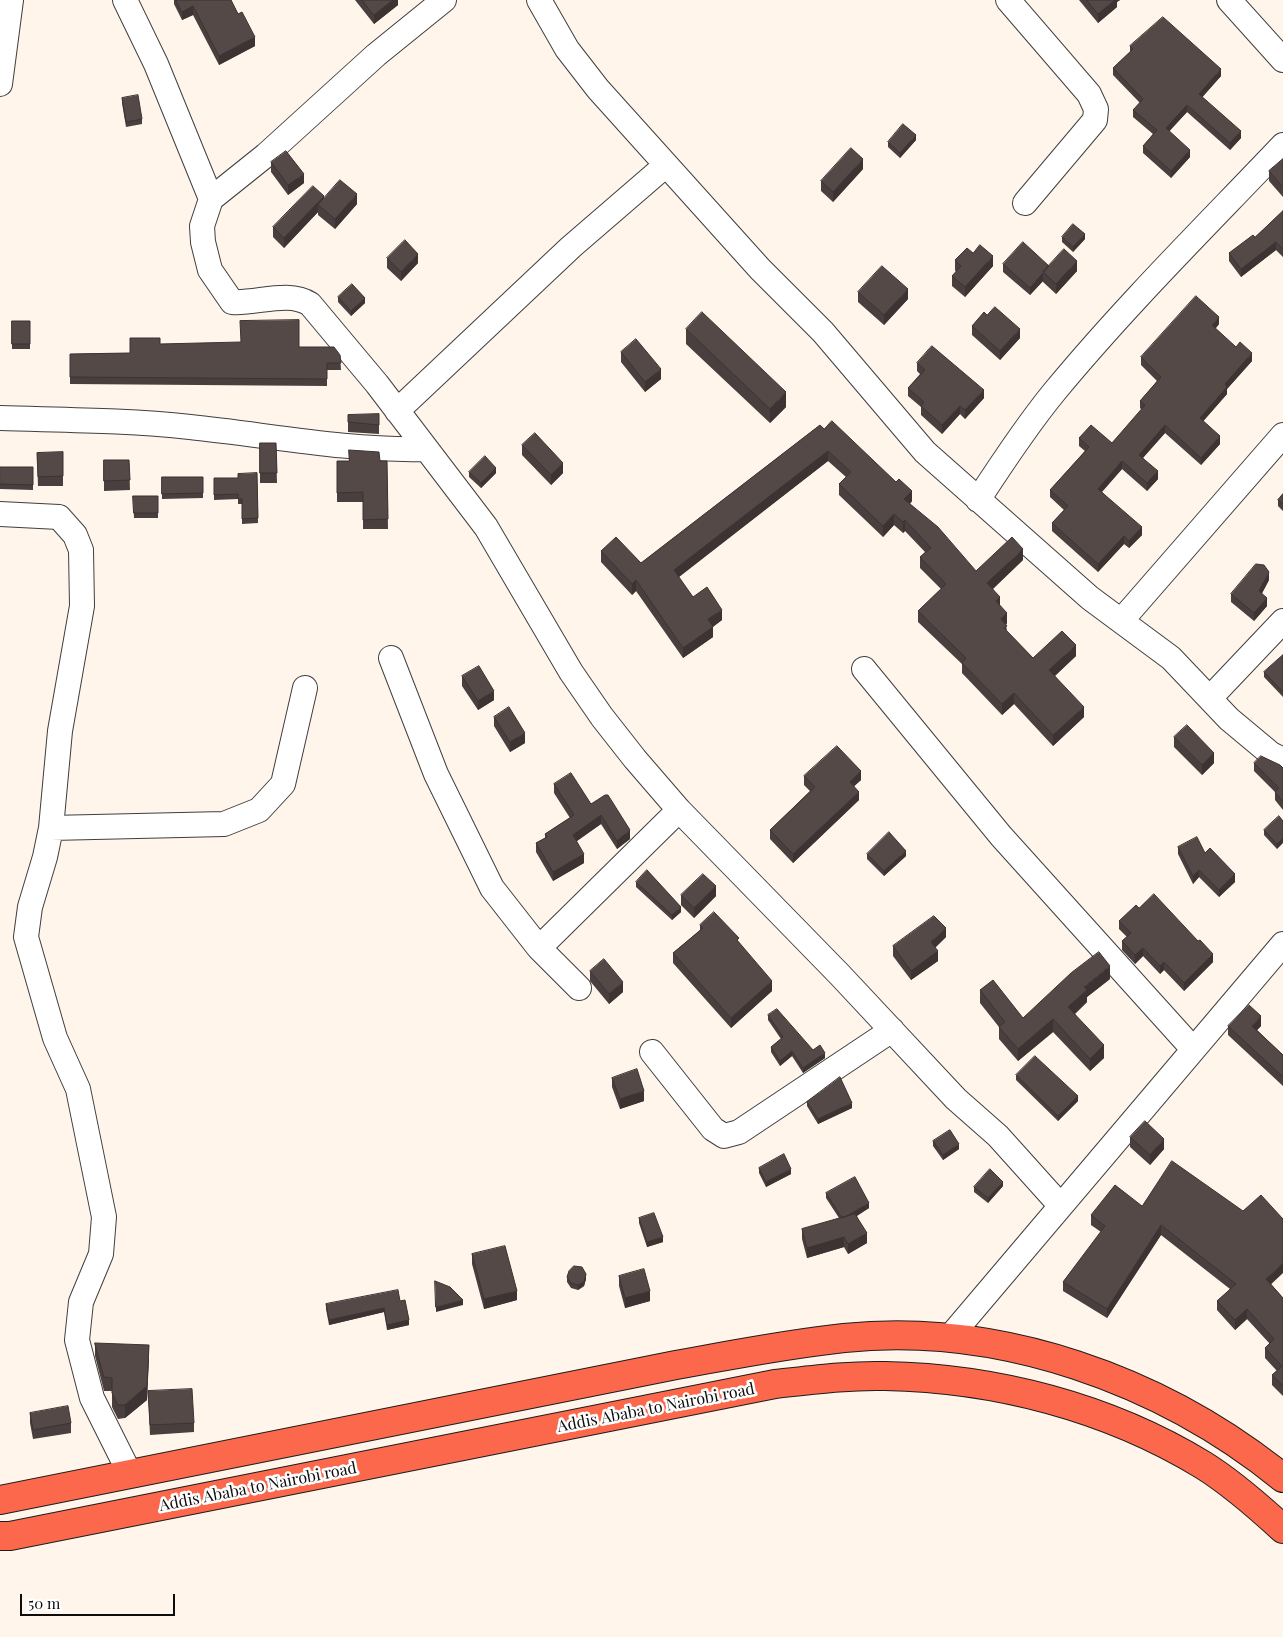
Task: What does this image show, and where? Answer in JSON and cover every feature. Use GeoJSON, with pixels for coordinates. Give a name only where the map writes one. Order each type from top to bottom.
{"type":"FeatureCollection","features":[{"type":"Feature","properties":{"kind":"highway"},"geometry":{"type":"LineString","coordinates":[[0,1500],[769,1348],[845,1338],[900,1336],[949,1338],[995,1344],[1103,1375],[1144,1391],[1243,1447],[1283,1478]]}},
{"type":"Feature","properties":{"kind":"highway","name":"Addis Ababa to Nairobi road"},"geometry":{"type":"LineString","coordinates":[[0,1536],[10,1536],[775,1384],[849,1376],[886,1376],[970,1383],[1035,1394],[1090,1412],[1154,1440],[1203,1465],[1256,1504],[1283,1529]]}},
{"type":"Feature","properties":{"kind":"street"},"geometry":{"type":"LineString","coordinates":[[0,84],[11,0]]}},
{"type":"Feature","properties":{"kind":"street"},"geometry":{"type":"LineString","coordinates":[[125,0],[156,64],[211,199]]}},
{"type":"Feature","properties":{"kind":"street"},"geometry":{"type":"LineString","coordinates":[[444,0],[376,54],[266,155],[211,199],[202,226],[203,242],[210,270],[232,302],[245,303],[301,298],[310,304],[397,411],[486,527],[571,672],[602,717],[679,810],[892,1030],[956,1099],[998,1136],[1060,1205]]}},
{"type":"Feature","properties":{"kind":"street"},"geometry":{"type":"LineString","coordinates":[[539,0],[567,49],[598,88],[760,269],[823,332],[926,452],[1090,598],[1171,658],[1228,719],[1265,749],[1283,760]]}},
{"type":"Feature","properties":{"kind":"street"},"geometry":{"type":"LineString","coordinates":[[1008,0],[1090,94],[1096,109],[1095,120],[1025,203]]}},
{"type":"Feature","properties":{"kind":"street"},"geometry":{"type":"LineString","coordinates":[[1230,0],[1283,60]]}},
{"type":"Feature","properties":{"kind":"street"},"geometry":{"type":"LineString","coordinates":[[978,500],[1007,456],[1054,392],[1109,327],[1283,145]]}},
{"type":"Feature","properties":{"kind":"street"},"geometry":{"type":"LineString","coordinates":[[397,411],[571,247],[666,165]]}},
{"type":"Feature","properties":{"kind":"street"},"geometry":{"type":"LineString","coordinates":[[0,418],[188,427],[289,440],[401,449],[425,449]]}},
{"type":"Feature","properties":{"kind":"street"},"geometry":{"type":"LineString","coordinates":[[1121,621],[1283,435]]}},
{"type":"Feature","properties":{"kind":"street"},"geometry":{"type":"LineString","coordinates":[[0,514],[59,518],[75,535],[81,550],[82,606],[60,730],[51,828],[45,857],[30,907],[26,937],[55,1038],[78,1090],[104,1218],[101,1254],[82,1302],[77,1340],[92,1398],[130,1474]]}},
{"type":"Feature","properties":{"kind":"street"},"geometry":{"type":"LineString","coordinates":[[1210,698],[1283,621]]}},
{"type":"Feature","properties":{"kind":"street"},"geometry":{"type":"LineString","coordinates":[[391,658],[436,774],[492,888],[539,948],[579,988]]}},
{"type":"Feature","properties":{"kind":"street"},"geometry":{"type":"LineString","coordinates":[[864,669],[1001,836],[1193,1049]]}},
{"type":"Feature","properties":{"kind":"street"},"geometry":{"type":"LineString","coordinates":[[51,828],[224,824],[259,810],[283,784],[304,688]]}},
{"type":"Feature","properties":{"kind":"street"},"geometry":{"type":"LineString","coordinates":[[539,948],[679,810]]}},
{"type":"Feature","properties":{"kind":"street"},"geometry":{"type":"LineString","coordinates":[[949,1338],[1283,944]]}},
{"type":"Feature","properties":{"kind":"street"},"geometry":{"type":"LineString","coordinates":[[652,1052],[713,1129],[724,1136],[739,1132],[892,1030]]}},
{"type":"Feature","properties":{"kind":"building"},"geometry":{"type":"Polygon","coordinates":[[[176,0],[231,0],[238,14],[242,12],[255,37],[219,56],[193,6],[182,12],[176,0]]]}},
{"type":"Feature","properties":{"kind":"building"},"geometry":{"type":"Polygon","coordinates":[[[362,0],[393,0],[374,15],[362,0]]]}},
{"type":"Feature","properties":{"kind":"building"},"geometry":{"type":"Polygon","coordinates":[[[1087,0],[1115,0],[1098,14],[1087,0]]]}},
{"type":"Feature","properties":{"kind":"building"},"geometry":{"type":"Polygon","coordinates":[[[1163,17],[1221,69],[1199,94],[1241,131],[1230,143],[1187,105],[1166,128],[1190,150],[1171,171],[1143,146],[1157,130],[1133,110],[1143,99],[1113,68],[1133,49],[1130,46],[1163,17]]]}},
{"type":"Feature","properties":{"kind":"building"},"geometry":{"type":"Polygon","coordinates":[[[138,95],[142,119],[126,122],[122,98],[138,95]]]}},
{"type":"Feature","properties":{"kind":"building"},"geometry":{"type":"Polygon","coordinates":[[[903,124],[916,135],[900,153],[888,142],[903,124]]]}},
{"type":"Feature","properties":{"kind":"building"},"geometry":{"type":"Polygon","coordinates":[[[851,148],[863,159],[833,192],[821,181],[851,148]]]}},
{"type":"Feature","properties":{"kind":"building"},"geometry":{"type":"Polygon","coordinates":[[[286,151],[304,174],[288,185],[271,162],[286,151]]]}},
{"type":"Feature","properties":{"kind":"building"},"geometry":{"type":"Polygon","coordinates":[[[1283,159],[1283,187],[1269,171],[1283,159]]]}},
{"type":"Feature","properties":{"kind":"building"},"geometry":{"type":"Polygon","coordinates":[[[340,180],[357,194],[335,219],[318,205],[340,180]]]}},
{"type":"Feature","properties":{"kind":"building"},"geometry":{"type":"Polygon","coordinates":[[[313,186],[324,196],[284,238],[273,227],[313,186]]]}},
{"type":"Feature","properties":{"kind":"building"},"geometry":{"type":"Polygon","coordinates":[[[1283,211],[1283,249],[1276,242],[1241,269],[1229,253],[1253,235],[1255,237],[1283,211]]]}},
{"type":"Feature","properties":{"kind":"building"},"geometry":{"type":"Polygon","coordinates":[[[1073,224],[1085,234],[1073,247],[1062,237],[1073,224]]]}},
{"type":"Feature","properties":{"kind":"building"},"geometry":{"type":"Polygon","coordinates":[[[405,240],[418,254],[401,272],[387,258],[405,240]]]}},
{"type":"Feature","properties":{"kind":"building"},"geometry":{"type":"Polygon","coordinates":[[[1023,242],[1049,266],[1030,288],[1003,264],[1023,242]]]}},
{"type":"Feature","properties":{"kind":"building"},"geometry":{"type":"Polygon","coordinates":[[[980,245],[993,256],[965,287],[952,276],[961,266],[955,260],[967,248],[973,253],[980,245]]]}},
{"type":"Feature","properties":{"kind":"building"},"geometry":{"type":"Polygon","coordinates":[[[1064,249],[1077,261],[1056,284],[1043,272],[1064,249]]]}},
{"type":"Feature","properties":{"kind":"building"},"geometry":{"type":"Polygon","coordinates":[[[882,266],[908,289],[884,315],[858,292],[882,266]]]}},
{"type":"Feature","properties":{"kind":"building"},"geometry":{"type":"Polygon","coordinates":[[[352,284],[365,298],[351,311],[338,297],[352,284]]]}},
{"type":"Feature","properties":{"kind":"building"},"geometry":{"type":"Polygon","coordinates":[[[1196,296],[1219,317],[1212,325],[1236,347],[1240,342],[1252,353],[1225,384],[1227,387],[1200,418],[1220,436],[1201,458],[1165,425],[1139,455],[1158,471],[1147,483],[1122,461],[1098,489],[1142,527],[1129,541],[1124,536],[1098,564],[1052,523],[1068,506],[1050,490],[1089,447],[1079,438],[1091,425],[1112,443],[1145,405],[1140,401],[1161,377],[1141,357],[1196,296]]]}},
{"type":"Feature","properties":{"kind":"building"},"geometry":{"type":"Polygon","coordinates":[[[995,307],[1020,329],[1000,351],[972,326],[984,312],[987,315],[995,307]]]}},
{"type":"Feature","properties":{"kind":"building"},"geometry":{"type":"Polygon","coordinates":[[[702,312],[786,392],[770,409],[686,329],[702,312]]]}},
{"type":"Feature","properties":{"kind":"building"},"geometry":{"type":"Polygon","coordinates":[[[299,320],[299,347],[334,347],[340,355],[341,363],[327,363],[327,379],[70,377],[70,354],[130,353],[130,338],[160,338],[160,344],[241,342],[240,321],[299,320]]]}},
{"type":"Feature","properties":{"kind":"building"},"geometry":{"type":"Polygon","coordinates":[[[12,321],[30,321],[30,344],[12,344],[12,321]]]}},
{"type":"Feature","properties":{"kind":"building"},"geometry":{"type":"Polygon","coordinates":[[[636,339],[661,369],[645,382],[621,352],[636,339]]]}},
{"type":"Feature","properties":{"kind":"building"},"geometry":{"type":"Polygon","coordinates":[[[932,346],[984,390],[965,410],[960,406],[942,425],[921,406],[924,402],[908,388],[925,370],[917,363],[932,346]]]}},
{"type":"Feature","properties":{"kind":"building"},"geometry":{"type":"Polygon","coordinates":[[[379,414],[379,425],[348,422],[348,415],[379,414]]]}},
{"type":"Feature","properties":{"kind":"building"},"geometry":{"type":"Polygon","coordinates":[[[832,421],[896,482],[899,479],[912,491],[904,499],[938,527],[976,571],[1012,537],[1023,549],[987,583],[1000,597],[996,601],[1007,613],[1001,619],[1007,626],[1004,628],[1033,658],[1062,631],[1076,645],[1049,670],[1084,707],[1053,735],[1014,693],[1002,704],[962,663],[966,658],[918,611],[946,584],[920,557],[931,548],[905,520],[903,522],[894,514],[883,526],[839,484],[851,472],[828,451],[674,570],[693,597],[707,587],[722,610],[708,619],[713,627],[683,648],[636,580],[632,584],[601,551],[616,537],[641,563],[820,425],[824,429],[832,421]]]}},
{"type":"Feature","properties":{"kind":"building"},"geometry":{"type":"Polygon","coordinates":[[[535,433],[563,463],[551,475],[522,445],[535,433]]]}},
{"type":"Feature","properties":{"kind":"building"},"geometry":{"type":"Polygon","coordinates":[[[260,443],[276,443],[277,473],[260,473],[260,443]]]}},
{"type":"Feature","properties":{"kind":"building"},"geometry":{"type":"Polygon","coordinates":[[[349,450],[379,452],[380,461],[387,461],[388,519],[363,520],[363,492],[337,493],[337,461],[349,461],[349,450]]]}},
{"type":"Feature","properties":{"kind":"building"},"geometry":{"type":"Polygon","coordinates":[[[63,452],[63,476],[38,477],[37,453],[63,452]]]}},
{"type":"Feature","properties":{"kind":"building"},"geometry":{"type":"Polygon","coordinates":[[[485,456],[496,468],[481,483],[469,472],[485,456]]]}},
{"type":"Feature","properties":{"kind":"building"},"geometry":{"type":"Polygon","coordinates":[[[104,460],[129,460],[130,480],[104,481],[104,460]]]}},
{"type":"Feature","properties":{"kind":"building"},"geometry":{"type":"Polygon","coordinates":[[[0,467],[33,467],[33,485],[0,484],[0,467]]]}},
{"type":"Feature","properties":{"kind":"building"},"geometry":{"type":"Polygon","coordinates":[[[257,473],[258,518],[242,519],[242,499],[238,499],[238,494],[214,495],[214,478],[238,478],[238,474],[257,473]]]}},
{"type":"Feature","properties":{"kind":"building"},"geometry":{"type":"Polygon","coordinates":[[[162,477],[203,477],[203,493],[162,494],[162,477]]]}},
{"type":"Feature","properties":{"kind":"building"},"geometry":{"type":"Polygon","coordinates":[[[1283,494],[1283,504],[1278,500],[1283,494]]]}},
{"type":"Feature","properties":{"kind":"building"},"geometry":{"type":"Polygon","coordinates":[[[133,496],[158,496],[158,513],[134,513],[133,496]]]}},
{"type":"Feature","properties":{"kind":"building"},"geometry":{"type":"Polygon","coordinates":[[[1256,564],[1264,565],[1269,572],[1259,591],[1267,598],[1254,613],[1231,594],[1256,564]]]}},
{"type":"Feature","properties":{"kind":"building"},"geometry":{"type":"Polygon","coordinates":[[[1283,655],[1283,692],[1264,672],[1283,655]]]}},
{"type":"Feature","properties":{"kind":"building"},"geometry":{"type":"Polygon","coordinates":[[[479,666],[494,691],[478,701],[462,676],[479,666]]]}},
{"type":"Feature","properties":{"kind":"building"},"geometry":{"type":"Polygon","coordinates":[[[509,707],[525,733],[510,742],[494,717],[509,707]]]}},
{"type":"Feature","properties":{"kind":"building"},"geometry":{"type":"Polygon","coordinates":[[[1187,725],[1214,753],[1202,765],[1174,737],[1187,725]]]}},
{"type":"Feature","properties":{"kind":"building"},"geometry":{"type":"Polygon","coordinates":[[[837,746],[861,771],[850,782],[859,792],[793,854],[770,830],[815,787],[804,776],[837,746]]]}},
{"type":"Feature","properties":{"kind":"building"},"geometry":{"type":"Polygon","coordinates":[[[1261,756],[1283,768],[1283,802],[1275,792],[1279,788],[1254,763],[1261,756]]]}},
{"type":"Feature","properties":{"kind":"building"},"geometry":{"type":"Polygon","coordinates":[[[571,773],[591,804],[608,795],[630,830],[617,841],[601,815],[573,835],[584,854],[553,872],[536,843],[547,837],[545,834],[574,815],[554,784],[571,773]]]}},
{"type":"Feature","properties":{"kind":"building"},"geometry":{"type":"Polygon","coordinates":[[[1279,816],[1283,821],[1283,838],[1277,844],[1264,830],[1279,816]]]}},
{"type":"Feature","properties":{"kind":"building"},"geometry":{"type":"Polygon","coordinates":[[[889,832],[906,851],[884,871],[867,854],[889,832]]]}},
{"type":"Feature","properties":{"kind":"building"},"geometry":{"type":"Polygon","coordinates":[[[1197,837],[1205,853],[1210,848],[1235,874],[1219,890],[1199,870],[1193,876],[1178,847],[1197,837]]]}},
{"type":"Feature","properties":{"kind":"building"},"geometry":{"type":"Polygon","coordinates":[[[647,870],[681,907],[672,915],[636,882],[647,870]]]}},
{"type":"Feature","properties":{"kind":"building"},"geometry":{"type":"Polygon","coordinates":[[[703,874],[716,886],[694,908],[681,895],[703,874]]]}},
{"type":"Feature","properties":{"kind":"building"},"geometry":{"type":"Polygon","coordinates":[[[1154,894],[1198,941],[1200,940],[1213,954],[1184,983],[1164,962],[1160,966],[1143,948],[1135,955],[1122,941],[1131,933],[1119,921],[1136,905],[1139,908],[1154,894]]]}},
{"type":"Feature","properties":{"kind":"building"},"geometry":{"type":"Polygon","coordinates":[[[714,912],[739,938],[737,940],[772,981],[731,1018],[673,953],[703,928],[700,925],[714,912]]]}},
{"type":"Feature","properties":{"kind":"building"},"geometry":{"type":"Polygon","coordinates":[[[934,916],[946,928],[931,942],[938,951],[911,971],[893,946],[934,916]]]}},
{"type":"Feature","properties":{"kind":"building"},"geometry":{"type":"Polygon","coordinates":[[[1099,952],[1110,966],[1084,987],[1087,990],[1068,1007],[1104,1045],[1090,1059],[1053,1019],[1018,1049],[999,1027],[1005,1022],[980,990],[993,980],[1023,1018],[1071,973],[1099,952]]]}},
{"type":"Feature","properties":{"kind":"building"},"geometry":{"type":"Polygon","coordinates":[[[604,959],[623,982],[609,994],[590,971],[604,959]]]}},
{"type":"Feature","properties":{"kind":"building"},"geometry":{"type":"Polygon","coordinates":[[[1249,1005],[1261,1016],[1252,1026],[1283,1055],[1283,1077],[1228,1026],[1249,1005]]]}},
{"type":"Feature","properties":{"kind":"building"},"geometry":{"type":"Polygon","coordinates":[[[777,1009],[813,1050],[820,1045],[825,1053],[803,1068],[792,1051],[780,1061],[771,1047],[783,1037],[768,1015],[777,1009]]]}},
{"type":"Feature","properties":{"kind":"building"},"geometry":{"type":"Polygon","coordinates":[[[1035,1056],[1078,1096],[1058,1116],[1016,1075],[1035,1056]]]}},
{"type":"Feature","properties":{"kind":"building"},"geometry":{"type":"Polygon","coordinates":[[[637,1069],[644,1091],[620,1099],[612,1078],[637,1069]]]}},
{"type":"Feature","properties":{"kind":"building"},"geometry":{"type":"Polygon","coordinates":[[[840,1077],[852,1103],[818,1119],[807,1102],[840,1077]]]}},
{"type":"Feature","properties":{"kind":"building"},"geometry":{"type":"Polygon","coordinates":[[[1145,1121],[1164,1139],[1150,1155],[1130,1137],[1145,1121]]]}},
{"type":"Feature","properties":{"kind":"building"},"geometry":{"type":"Polygon","coordinates":[[[950,1130],[959,1144],[943,1155],[933,1141],[950,1130]]]}},
{"type":"Feature","properties":{"kind":"building"},"geometry":{"type":"Polygon","coordinates":[[[784,1154],[791,1169],[766,1182],[759,1168],[784,1154]]]}},
{"type":"Feature","properties":{"kind":"building"},"geometry":{"type":"Polygon","coordinates":[[[1172,1161],[1243,1211],[1261,1195],[1283,1219],[1283,1263],[1266,1279],[1283,1298],[1283,1386],[1272,1375],[1282,1366],[1265,1348],[1274,1339],[1247,1309],[1235,1320],[1217,1301],[1236,1284],[1161,1225],[1107,1309],[1063,1282],[1105,1226],[1091,1215],[1115,1185],[1142,1206],[1172,1161]]]}},
{"type":"Feature","properties":{"kind":"building"},"geometry":{"type":"Polygon","coordinates":[[[990,1169],[1003,1182],[988,1198],[974,1187],[990,1169]]]}},
{"type":"Feature","properties":{"kind":"building"},"geometry":{"type":"Polygon","coordinates":[[[855,1177],[869,1203],[842,1218],[826,1193],[855,1177]]]}},
{"type":"Feature","properties":{"kind":"building"},"geometry":{"type":"Polygon","coordinates":[[[654,1213],[663,1237],[647,1242],[639,1218],[654,1213]]]}},
{"type":"Feature","properties":{"kind":"building"},"geometry":{"type":"Polygon","coordinates":[[[855,1214],[867,1233],[848,1244],[844,1237],[807,1248],[802,1229],[855,1214]]]}},
{"type":"Feature","properties":{"kind":"building"},"geometry":{"type":"Polygon","coordinates":[[[505,1246],[517,1291],[484,1299],[472,1254],[505,1246]]]}},
{"type":"Feature","properties":{"kind":"building"},"geometry":{"type":"Polygon","coordinates":[[[574,1266],[582,1267],[586,1274],[584,1282],[578,1285],[571,1283],[567,1277],[569,1271],[574,1266]]]}},
{"type":"Feature","properties":{"kind":"building"},"geometry":{"type":"Polygon","coordinates":[[[644,1269],[650,1291],[625,1298],[619,1276],[644,1269]]]}},
{"type":"Feature","properties":{"kind":"building"},"geometry":{"type":"Polygon","coordinates":[[[435,1281],[450,1287],[463,1300],[436,1307],[435,1281]]]}},
{"type":"Feature","properties":{"kind":"building"},"geometry":{"type":"Polygon","coordinates":[[[398,1290],[400,1301],[405,1300],[409,1320],[387,1325],[384,1308],[329,1320],[326,1304],[398,1290]]]}},
{"type":"Feature","properties":{"kind":"building"},"geometry":{"type":"Polygon","coordinates":[[[95,1343],[149,1345],[147,1386],[125,1405],[118,1405],[112,1393],[112,1378],[104,1377],[95,1343]]]}},
{"type":"Feature","properties":{"kind":"building"},"geometry":{"type":"Polygon","coordinates":[[[192,1389],[194,1423],[150,1425],[148,1391],[192,1389]]]}},
{"type":"Feature","properties":{"kind":"building"},"geometry":{"type":"Polygon","coordinates":[[[68,1406],[71,1423],[33,1430],[30,1413],[68,1406]]]}}]}
